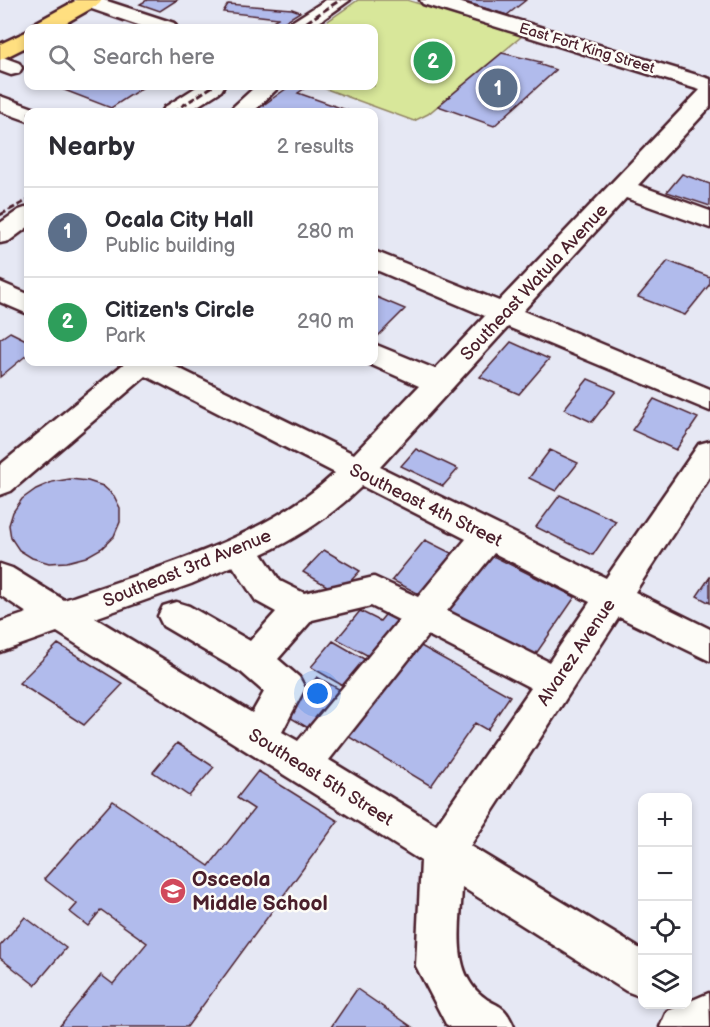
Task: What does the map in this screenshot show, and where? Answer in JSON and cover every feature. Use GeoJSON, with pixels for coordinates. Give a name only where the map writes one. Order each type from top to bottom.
{"type":"FeatureCollection","features":[{"type":"Feature","properties":{"kind":"main road"},"geometry":{"type":"LineString","coordinates":[[50,24],[89,1]]}},
{"type":"Feature","properties":{"kind":"main road"},"geometry":{"type":"LineString","coordinates":[[4,61],[24,41]]}},
{"type":"Feature","properties":{"kind":"street"},"geometry":{"type":"LineString","coordinates":[[304,24],[340,0]]}},
{"type":"Feature","properties":{"kind":"street","name":"East Fort King Street"},"geometry":{"type":"LineString","coordinates":[[430,0],[710,86]]}},
{"type":"Feature","properties":{"kind":"street"},"geometry":{"type":"LineString","coordinates":[[89,1],[154,24]]}},
{"type":"Feature","properties":{"kind":"street"},"geometry":{"type":"LineString","coordinates":[[179,108],[207,90]]}},
{"type":"Feature","properties":{"kind":"street"},"geometry":{"type":"LineString","coordinates":[[245,107],[264,90]]}},
{"type":"Feature","properties":{"kind":"street","name":"Southeast Watula Avenue"},"geometry":{"type":"LineString","coordinates":[[357,471],[710,93]]}},
{"type":"Feature","properties":{"kind":"street"},"geometry":{"type":"LineString","coordinates":[[0,103],[24,112]]}},
{"type":"Feature","properties":{"kind":"street"},"geometry":{"type":"LineString","coordinates":[[622,188],[710,220]]}},
{"type":"Feature","properties":{"kind":"street"},"geometry":{"type":"LineString","coordinates":[[0,235],[24,217]]}},
{"type":"Feature","properties":{"kind":"street"},"geometry":{"type":"LineString","coordinates":[[378,261],[710,401]]}},
{"type":"Feature","properties":{"kind":"street"},"geometry":{"type":"LineString","coordinates":[[0,291],[24,303]]}},
{"type":"Feature","properties":{"kind":"street"},"geometry":{"type":"LineString","coordinates":[[378,356],[439,383]]}},
{"type":"Feature","properties":{"kind":"street"},"geometry":{"type":"LineString","coordinates":[[0,483],[138,366]]}},
{"type":"Feature","properties":{"kind":"street","name":"Southeast 4th Street"},"geometry":{"type":"LineString","coordinates":[[151,366],[710,646]]}},
{"type":"Feature","properties":{"kind":"street","name":"Alvarez Avenue"},"geometry":{"type":"LineString","coordinates":[[442,852],[710,452]]}},
{"type":"Feature","properties":{"kind":"street","name":"Southeast 3rd Avenue"},"geometry":{"type":"LineString","coordinates":[[0,637],[179,574],[277,533],[327,499],[357,471]]}},
{"type":"Feature","properties":{"kind":"street"},"geometry":{"type":"LineString","coordinates":[[302,765],[488,536]]}},
{"type":"Feature","properties":{"kind":"street"},"geometry":{"type":"LineString","coordinates":[[240,548],[268,591],[301,608]]}},
{"type":"Feature","properties":{"kind":"street","name":"Southeast 5th Street"},"geometry":{"type":"LineString","coordinates":[[0,578],[638,973]]}},
{"type":"Feature","properties":{"kind":"street"},"geometry":{"type":"LineString","coordinates":[[254,662],[301,608],[374,591],[556,683]]}},
{"type":"Feature","properties":{"kind":"street"},"geometry":{"type":"LineString","coordinates":[[176,616],[254,662],[286,688],[258,738]]}},
{"type":"Feature","properties":{"kind":"street"},"geometry":{"type":"LineString","coordinates":[[442,852],[438,966],[462,1008],[491,1027]]}},
{"type":"Feature","properties":{"kind":"green space"},"geometry":{"type":"Polygon","coordinates":[[[358,0],[407,0],[522,36],[428,114],[414,121],[329,90],[378,90],[378,24],[324,24],[358,0]]]}},
{"type":"Feature","properties":{"kind":"building"},"geometry":{"type":"Polygon","coordinates":[[[147,0],[177,0],[160,11],[140,4],[147,0]]]}},
{"type":"Feature","properties":{"kind":"building"},"geometry":{"type":"Polygon","coordinates":[[[458,0],[526,0],[507,15],[458,0]]]}},
{"type":"Feature","properties":{"kind":"building"},"geometry":{"type":"Polygon","coordinates":[[[228,4],[292,9],[300,12],[281,24],[276,24],[271,22],[278,18],[223,12],[228,4]]]}},
{"type":"Feature","properties":{"kind":"building"},"geometry":{"type":"Polygon","coordinates":[[[502,53],[541,62],[538,64],[556,70],[494,126],[438,106],[502,53]]]}},
{"type":"Feature","properties":{"kind":"building"},"geometry":{"type":"Polygon","coordinates":[[[64,90],[139,90],[111,108],[64,90]]]}},
{"type":"Feature","properties":{"kind":"building"},"geometry":{"type":"Polygon","coordinates":[[[284,90],[302,90],[298,93],[341,108],[259,108],[284,90]]]}},
{"type":"Feature","properties":{"kind":"building"},"geometry":{"type":"Polygon","coordinates":[[[236,104],[247,108],[230,108],[236,104]]]}},
{"type":"Feature","properties":{"kind":"building"},"geometry":{"type":"Polygon","coordinates":[[[682,174],[710,184],[710,206],[667,192],[682,174]]]}},
{"type":"Feature","properties":{"kind":"building"},"geometry":{"type":"Polygon","coordinates":[[[668,261],[710,277],[710,284],[685,315],[638,297],[668,261]]]}},
{"type":"Feature","properties":{"kind":"building"},"geometry":{"type":"Polygon","coordinates":[[[378,298],[405,309],[378,336],[378,298]]]}},
{"type":"Feature","properties":{"kind":"building"},"geometry":{"type":"Polygon","coordinates":[[[10,332],[24,339],[24,357],[0,377],[0,339],[10,332]]]}},
{"type":"Feature","properties":{"kind":"building"},"geometry":{"type":"Polygon","coordinates":[[[511,342],[549,359],[519,394],[480,377],[511,342]]]}},
{"type":"Feature","properties":{"kind":"building"},"geometry":{"type":"Polygon","coordinates":[[[588,379],[616,391],[592,422],[564,409],[588,379]]]}},
{"type":"Feature","properties":{"kind":"building"},"geometry":{"type":"Polygon","coordinates":[[[654,399],[698,418],[676,450],[632,430],[654,399]]]}},
{"type":"Feature","properties":{"kind":"building"},"geometry":{"type":"Polygon","coordinates":[[[416,449],[458,469],[443,486],[401,466],[416,449]]]}},
{"type":"Feature","properties":{"kind":"building"},"geometry":{"type":"Polygon","coordinates":[[[550,450],[578,463],[556,491],[529,478],[550,450]]]}},
{"type":"Feature","properties":{"kind":"building"},"geometry":{"type":"Polygon","coordinates":[[[70,479],[103,486],[114,496],[120,508],[120,522],[114,536],[102,548],[86,557],[67,562],[49,563],[32,558],[19,550],[11,538],[9,525],[13,512],[22,499],[36,489],[52,482],[70,479]]]}},
{"type":"Feature","properties":{"kind":"building"},"geometry":{"type":"Polygon","coordinates":[[[560,495],[616,521],[593,555],[536,527],[560,495]]]}},
{"type":"Feature","properties":{"kind":"building"},"geometry":{"type":"Polygon","coordinates":[[[425,540],[455,555],[423,596],[392,580],[425,540]]]}},
{"type":"Feature","properties":{"kind":"building"},"geometry":{"type":"Polygon","coordinates":[[[324,550],[360,571],[339,593],[303,572],[324,550]]]}},
{"type":"Feature","properties":{"kind":"building"},"geometry":{"type":"Polygon","coordinates":[[[485,552],[575,597],[531,661],[438,612],[485,552]]]}},
{"type":"Feature","properties":{"kind":"building"},"geometry":{"type":"Polygon","coordinates":[[[710,577],[710,603],[697,596],[710,577]]]}},
{"type":"Feature","properties":{"kind":"building"},"geometry":{"type":"Polygon","coordinates":[[[389,610],[410,621],[378,661],[337,639],[360,611],[380,621],[389,610]]]}},
{"type":"Feature","properties":{"kind":"building"},"geometry":{"type":"Polygon","coordinates":[[[333,641],[371,663],[350,690],[311,667],[333,641]]]}},
{"type":"Feature","properties":{"kind":"building"},"geometry":{"type":"Polygon","coordinates":[[[412,641],[510,696],[487,730],[475,723],[431,786],[341,732],[412,641]]]}},
{"type":"Feature","properties":{"kind":"building"},"geometry":{"type":"Polygon","coordinates":[[[58,644],[123,684],[84,725],[19,683],[58,644]]]}},
{"type":"Feature","properties":{"kind":"building"},"geometry":{"type":"Polygon","coordinates":[[[317,677],[346,693],[315,732],[286,715],[317,677]]]}},
{"type":"Feature","properties":{"kind":"building"},"geometry":{"type":"Polygon","coordinates":[[[177,743],[214,767],[189,796],[153,772],[177,743]]]}},
{"type":"Feature","properties":{"kind":"building","name":"Osceola Middle School"},"geometry":{"type":"Polygon","coordinates":[[[258,771],[338,821],[187,1027],[59,1027],[101,975],[113,984],[147,943],[101,910],[88,926],[70,912],[77,904],[44,879],[113,801],[209,866],[254,809],[237,798],[258,771]]]}},
{"type":"Feature","properties":{"kind":"building"},"geometry":{"type":"Polygon","coordinates":[[[25,917],[66,948],[35,985],[0,958],[0,946],[25,917]]]}},
{"type":"Feature","properties":{"kind":"building"},"geometry":{"type":"Polygon","coordinates":[[[357,989],[412,1027],[331,1027],[357,989]]]}},
{"type":"Feature","properties":{"kind":"railway"},"geometry":{"type":"LineString","coordinates":[[304,24],[340,0]]}},
{"type":"Feature","properties":{"kind":"railway"},"geometry":{"type":"LineString","coordinates":[[179,108],[207,90]]}},
{"type":"Feature","properties":{"kind":"railway"},"geometry":{"type":"LineString","coordinates":[[0,215],[24,202]]}},
{"type":"Feature","properties":{"kind":"place","name":"Citizen's Circle"},"geometry":{"type":"Point","coordinates":[433,61]}},
{"type":"Feature","properties":{"kind":"place","name":"Ocala City Hall"},"geometry":{"type":"Point","coordinates":[498,88]}},
{"type":"Feature","properties":{"kind":"place","name":"Osceola Middle School"},"geometry":{"type":"Point","coordinates":[173,891]}}]}
